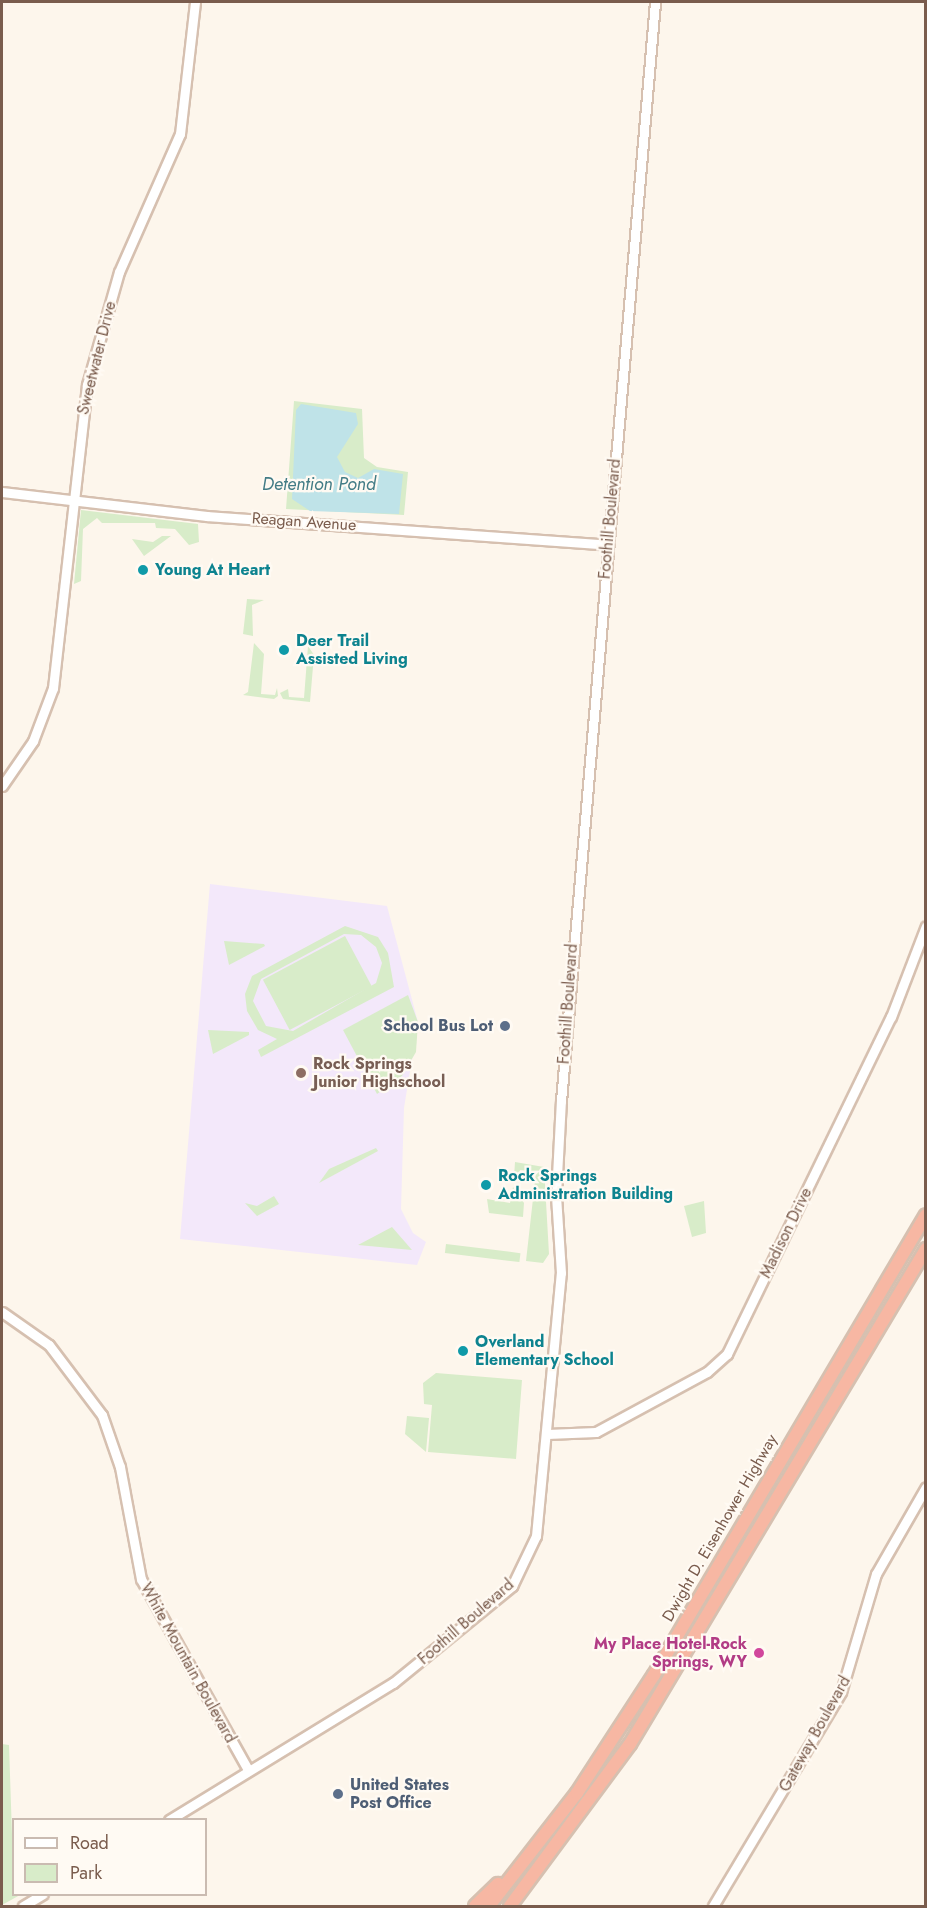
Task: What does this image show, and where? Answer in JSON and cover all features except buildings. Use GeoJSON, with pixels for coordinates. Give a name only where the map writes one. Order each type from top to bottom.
{"type":"FeatureCollection","features":[{"type":"Feature","properties":{"kind":"highway","name":"Dwight D. Eisenhower Highway"},"geometry":{"type":"LineString","coordinates":[[489,1906],[531,1852],[654,1675],[926,1215]]}},
{"type":"Feature","properties":{"kind":"highway","name":"Dwight D. Eisenhower Highway"},"geometry":{"type":"LineString","coordinates":[[510,1906],[630,1744],[926,1250]]}},
{"type":"Feature","properties":{"kind":"highway"},"geometry":{"type":"LineString","coordinates":[[475,1906],[531,1852]]}},
{"type":"Feature","properties":{"kind":"street","name":"Sweetwater Drive"},"geometry":{"type":"LineString","coordinates":[[2,786],[33,741],[53,688],[71,501],[87,385],[119,272],[185,116],[195,2]]}},
{"type":"Feature","properties":{"kind":"street","name":"Foothill Boulevard"},"geometry":{"type":"LineString","coordinates":[[172,1818],[393,1683],[512,1586],[536,1536],[561,1273],[557,1147],[656,2]]}},
{"type":"Feature","properties":{"kind":"street","name":"Reagan Avenue"},"geometry":{"type":"LineString","coordinates":[[2,492],[71,501],[608,545]]}},
{"type":"Feature","properties":{"kind":"street","name":"Madison Drive"},"geometry":{"type":"LineString","coordinates":[[547,1434],[596,1432],[715,1367],[727,1354],[891,1017],[926,926]]}},
{"type":"Feature","properties":{"kind":"street","name":"White Mountain Boulevard"},"geometry":{"type":"LineString","coordinates":[[2,1312],[48,1345],[102,1415],[120,1467],[141,1579],[248,1770]]}},
{"type":"Feature","properties":{"kind":"street","name":"Gateway Boulevard"},"geometry":{"type":"LineString","coordinates":[[713,1906],[842,1692],[876,1574],[926,1487]]}},
{"type":"Feature","properties":{"kind":"street"},"geometry":{"type":"LineString","coordinates":[[23,1906],[40,1896]]}},
{"type":"Feature","properties":{"kind":"shaded area","name":"Rock Springs Junior Highschool"},"geometry":{"type":"Polygon","coordinates":[[[210,884],[387,906],[418,1022],[404,1108],[401,1209],[413,1233],[426,1242],[417,1265],[180,1239],[210,884]]]}},
{"type":"Feature","properties":{"kind":"green space","name":"Detention Pond"},"geometry":{"type":"Polygon","coordinates":[[[294,401],[362,409],[364,458],[377,467],[408,472],[404,515],[286,509],[294,401]]]}},
{"type":"Feature","properties":{"kind":"green space"},"geometry":{"type":"Polygon","coordinates":[[[81,510],[198,524],[199,542],[189,545],[175,529],[156,528],[155,523],[102,523],[97,518],[83,529],[81,581],[74,584],[81,510]]]}},
{"type":"Feature","properties":{"kind":"green space"},"geometry":{"type":"Polygon","coordinates":[[[162,536],[171,536],[144,556],[132,539],[153,542],[162,536]]]}},
{"type":"Feature","properties":{"kind":"green space"},"geometry":{"type":"Polygon","coordinates":[[[247,599],[264,600],[252,605],[253,636],[243,634],[247,599]]]}},
{"type":"Feature","properties":{"kind":"green space"},"geometry":{"type":"Polygon","coordinates":[[[254,643],[264,654],[261,694],[275,695],[277,688],[278,696],[274,699],[243,695],[248,692],[254,643]]]}},
{"type":"Feature","properties":{"kind":"green space"},"geometry":{"type":"Polygon","coordinates":[[[308,646],[314,655],[310,702],[283,699],[280,693],[288,689],[289,697],[304,698],[308,646]]]}},
{"type":"Feature","properties":{"kind":"green space"},"geometry":{"type":"Polygon","coordinates":[[[345,926],[378,937],[388,953],[394,987],[261,1057],[258,1050],[277,1039],[258,1030],[247,1011],[245,994],[252,976],[345,926]],[[344,934],[261,979],[253,1001],[266,1026],[293,1031],[376,983],[382,963],[376,947],[361,935],[344,934]]]}},
{"type":"Feature","properties":{"kind":"green space"},"geometry":{"type":"Polygon","coordinates":[[[345,936],[372,986],[290,1030],[263,980],[345,936]]]}},
{"type":"Feature","properties":{"kind":"green space"},"geometry":{"type":"Polygon","coordinates":[[[224,941],[264,944],[265,946],[229,965],[224,941]]]}},
{"type":"Feature","properties":{"kind":"green space"},"geometry":{"type":"Polygon","coordinates":[[[408,995],[418,1022],[416,1052],[402,1076],[377,1094],[343,1030],[408,995]]]}},
{"type":"Feature","properties":{"kind":"green space"},"geometry":{"type":"Polygon","coordinates":[[[208,1030],[249,1032],[249,1035],[213,1054],[208,1030]]]}},
{"type":"Feature","properties":{"kind":"green space"},"geometry":{"type":"Polygon","coordinates":[[[376,1148],[378,1151],[319,1183],[329,1169],[376,1148]]]}},
{"type":"Feature","properties":{"kind":"green space"},"geometry":{"type":"Polygon","coordinates":[[[515,1162],[544,1167],[549,1254],[543,1263],[526,1261],[536,1172],[520,1170],[519,1178],[514,1177],[515,1162]]]}},
{"type":"Feature","properties":{"kind":"green space"},"geometry":{"type":"Polygon","coordinates":[[[513,1187],[524,1203],[523,1217],[489,1213],[487,1199],[510,1203],[513,1187]]]}},
{"type":"Feature","properties":{"kind":"green space"},"geometry":{"type":"Polygon","coordinates":[[[274,1196],[279,1204],[257,1216],[245,1203],[257,1206],[274,1196]]]}},
{"type":"Feature","properties":{"kind":"green space"},"geometry":{"type":"Polygon","coordinates":[[[704,1201],[706,1233],[692,1237],[684,1206],[704,1201]]]}},
{"type":"Feature","properties":{"kind":"green space"},"geometry":{"type":"Polygon","coordinates":[[[392,1227],[412,1250],[358,1245],[392,1227]]]}},
{"type":"Feature","properties":{"kind":"green space"},"geometry":{"type":"Polygon","coordinates":[[[446,1244],[520,1253],[519,1262],[445,1253],[446,1244]]]}},
{"type":"Feature","properties":{"kind":"green space"},"geometry":{"type":"Polygon","coordinates":[[[436,1373],[522,1380],[516,1459],[428,1452],[432,1405],[424,1404],[423,1383],[436,1373]]]}},
{"type":"Feature","properties":{"kind":"green space"},"geometry":{"type":"Polygon","coordinates":[[[407,1416],[429,1418],[426,1452],[405,1434],[407,1416]]]}},
{"type":"Feature","properties":{"kind":"green space"},"geometry":{"type":"Polygon","coordinates":[[[2,1744],[9,1745],[12,1896],[18,1896],[2,1905],[2,1744]]]}},
{"type":"Feature","properties":{"kind":"water","name":"Detention Pond"},"geometry":{"type":"Polygon","coordinates":[[[301,404],[356,413],[358,424],[337,457],[345,472],[358,478],[374,469],[403,474],[399,514],[310,511],[292,499],[296,410],[301,404]]]}},
{"type":"Feature","properties":{"kind":"place","name":"Young At Heart"},"geometry":{"type":"Point","coordinates":[143,570]}},
{"type":"Feature","properties":{"kind":"place","name":"Deer Trail Assisted Living"},"geometry":{"type":"Point","coordinates":[284,650]}},
{"type":"Feature","properties":{"kind":"place","name":"School Bus Lot"},"geometry":{"type":"Point","coordinates":[505,1026]}},
{"type":"Feature","properties":{"kind":"place","name":"Rock Springs Junior Highschool"},"geometry":{"type":"Point","coordinates":[301,1073]}},
{"type":"Feature","properties":{"kind":"place","name":"Rock Springs Administration Building"},"geometry":{"type":"Point","coordinates":[486,1185]}},
{"type":"Feature","properties":{"kind":"place","name":"Overland Elementary School"},"geometry":{"type":"Point","coordinates":[463,1351]}},
{"type":"Feature","properties":{"kind":"place","name":"My Place Hotel-Rock Springs, WY"},"geometry":{"type":"Point","coordinates":[759,1653]}},
{"type":"Feature","properties":{"kind":"place","name":"United States Post Office"},"geometry":{"type":"Point","coordinates":[338,1794]}}]}
